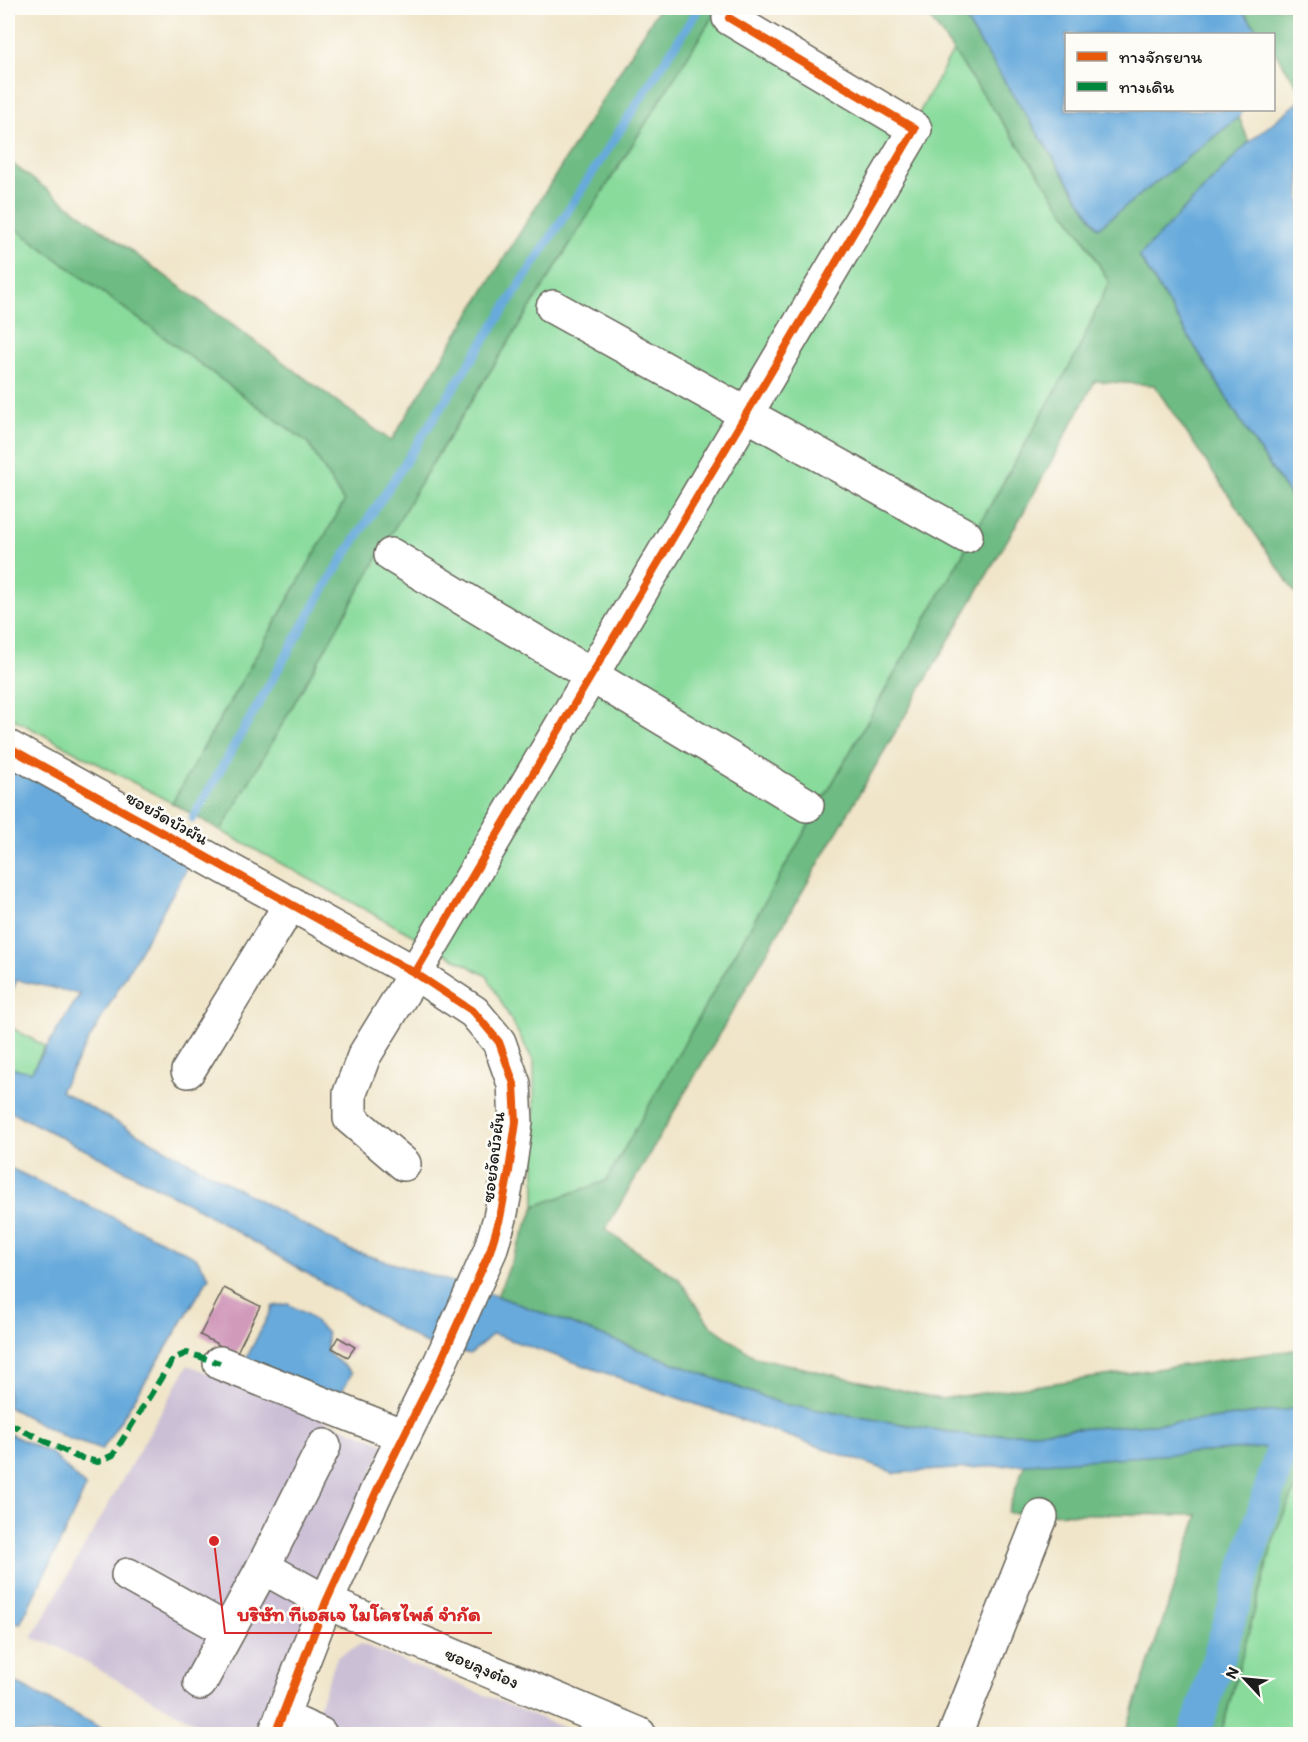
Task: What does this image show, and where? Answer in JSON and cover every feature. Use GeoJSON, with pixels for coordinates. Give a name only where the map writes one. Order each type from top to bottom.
{"type":"FeatureCollection","features":[{"type":"Feature","properties":{"kind":"street"},"geometry":{"type":"LineString","coordinates":[[404,1164],[350,1118],[350,1093],[364,1056],[915,129],[729,18]]}},
{"type":"Feature","properties":{"kind":"street"},"geometry":{"type":"LineString","coordinates":[[553,307],[966,536]]}},
{"type":"Feature","properties":{"kind":"street"},"geometry":{"type":"LineString","coordinates":[[391,555],[807,805]]}},
{"type":"Feature","properties":{"kind":"street","name":"ซอยวัดบัวผัน"},"geometry":{"type":"LineString","coordinates":[[8,747],[415,973],[474,1012],[499,1042],[514,1084],[516,1122],[509,1171],[501,1218],[490,1251],[440,1363],[326,1602],[279,1726]]}},
{"type":"Feature","properties":{"kind":"street"},"geometry":{"type":"LineString","coordinates":[[188,1071],[291,903]]}},
{"type":"Feature","properties":{"kind":"street"},"geometry":{"type":"LineString","coordinates":[[220,1363],[404,1436]]}},
{"type":"Feature","properties":{"kind":"street"},"geometry":{"type":"LineString","coordinates":[[200,1683],[263,1567],[324,1446]]}},
{"type":"Feature","properties":{"kind":"street"},"geometry":{"type":"LineString","coordinates":[[955,1734],[1041,1517]]}},
{"type":"Feature","properties":{"kind":"street","name":"ซอยลุงต๋อง"},"geometry":{"type":"LineString","coordinates":[[263,1567],[326,1602],[639,1734]]}},
{"type":"Feature","properties":{"kind":"street"},"geometry":{"type":"LineString","coordinates":[[128,1575],[228,1631]]}},
{"type":"Feature","properties":{"kind":"street"},"geometry":{"type":"LineString","coordinates":[[279,1726],[320,1734]]}},
{"type":"Feature","properties":{"kind":"shaded area"},"geometry":{"type":"Polygon","coordinates":[[[188,1365],[385,1444],[254,1734],[215,1734],[54,1645],[32,1638],[188,1365]]]}},
{"type":"Feature","properties":{"kind":"shaded area"},"geometry":{"type":"Polygon","coordinates":[[[361,1644],[579,1734],[309,1734],[337,1657],[361,1644]]]}},
{"type":"Feature","properties":{"kind":"green space"},"geometry":{"type":"Polygon","coordinates":[[[659,8],[718,8],[422,480],[221,831],[172,803],[344,502],[308,443],[8,223],[8,161],[391,441],[659,8]]]}},
{"type":"Feature","properties":{"kind":"green space"},"geometry":{"type":"Polygon","coordinates":[[[718,8],[918,115],[953,51],[1084,239],[1109,282],[1077,353],[606,1181],[535,1206],[534,1062],[487,976],[221,831],[422,480],[718,8]]]}},
{"type":"Feature","properties":{"kind":"green space"},"geometry":{"type":"Polygon","coordinates":[[[923,8],[958,8],[1098,228],[1239,117],[1249,142],[1139,256],[1257,447],[1300,511],[1300,600],[1154,385],[1095,381],[1026,508],[605,1230],[679,1279],[710,1325],[755,1357],[940,1399],[1300,1349],[1300,1408],[1195,1421],[973,1436],[782,1404],[497,1296],[535,1206],[606,1181],[1077,353],[1109,282],[1084,239],[923,8]]]}},
{"type":"Feature","properties":{"kind":"green space"},"geometry":{"type":"Polygon","coordinates":[[[1240,8],[1300,8],[1300,89],[1275,52],[1275,33],[1260,33],[1240,8]]]}},
{"type":"Feature","properties":{"kind":"green space"},"geometry":{"type":"Polygon","coordinates":[[[8,223],[308,443],[344,502],[172,803],[8,716],[8,223]]]}},
{"type":"Feature","properties":{"kind":"green space"},"geometry":{"type":"Polygon","coordinates":[[[8,1026],[45,1046],[31,1073],[8,1067],[8,1026]]]}},
{"type":"Feature","properties":{"kind":"green space"},"geometry":{"type":"Polygon","coordinates":[[[1300,1443],[1300,1479],[1276,1531],[1221,1734],[1125,1734],[1198,1515],[1007,1513],[1025,1463],[1262,1448],[1300,1443]]]}},
{"type":"Feature","properties":{"kind":"green space"},"geometry":{"type":"Polygon","coordinates":[[[1300,1479],[1300,1734],[1221,1734],[1276,1531],[1300,1479]]]}},
{"type":"Feature","properties":{"kind":"water"},"geometry":{"type":"Polygon","coordinates":[[[958,8],[1240,8],[1260,33],[1065,33],[1065,111],[1242,111],[1239,117],[1098,228],[958,8]]]}},
{"type":"Feature","properties":{"kind":"water"},"geometry":{"type":"Polygon","coordinates":[[[1300,101],[1300,511],[1257,447],[1139,256],[1249,142],[1300,101]]]}},
{"type":"Feature","properties":{"kind":"water"},"geometry":{"type":"Polygon","coordinates":[[[8,765],[190,863],[60,1091],[350,1250],[497,1296],[782,1404],[973,1436],[1195,1421],[1300,1408],[1300,1443],[1262,1448],[895,1473],[493,1334],[470,1354],[424,1343],[192,1205],[8,1110],[8,1067],[31,1072],[80,994],[17,980],[8,1000],[8,765]]]}},
{"type":"Feature","properties":{"kind":"water"},"geometry":{"type":"Polygon","coordinates":[[[8,1167],[196,1257],[209,1277],[102,1450],[67,1438],[8,1407],[8,1167]]]}},
{"type":"Feature","properties":{"kind":"water"},"geometry":{"type":"Polygon","coordinates":[[[288,1304],[308,1315],[327,1333],[327,1352],[352,1373],[338,1398],[245,1361],[273,1306],[288,1304]]]}},
{"type":"Feature","properties":{"kind":"water"},"geometry":{"type":"Polygon","coordinates":[[[8,1433],[52,1454],[86,1487],[20,1624],[8,1618],[8,1433]]]}},
{"type":"Feature","properties":{"kind":"water"},"geometry":{"type":"Polygon","coordinates":[[[8,1679],[113,1734],[8,1734],[8,1679]]]}},
{"type":"Feature","properties":{"kind":"building"},"geometry":{"type":"Polygon","coordinates":[[[224,1288],[260,1306],[236,1354],[200,1335],[224,1288]]]}},
{"type":"Feature","properties":{"kind":"building"},"geometry":{"type":"Polygon","coordinates":[[[338,1337],[355,1347],[348,1357],[332,1348],[338,1337]]]}},
{"type":"Feature","properties":{"kind":"waterway"},"geometry":{"type":"LineString","coordinates":[[193,818],[331,577],[699,8]]}},
{"type":"Feature","properties":{"kind":"waterway"},"geometry":{"type":"LineString","coordinates":[[1195,1734],[1288,1429]]}},
{"type":"Feature","properties":{"kind":"marked path"},"geometry":{"type":"LineString","coordinates":[[8,1423],[77,1457],[98,1462],[113,1455],[173,1359],[187,1353],[220,1363]]}},
{"type":"Feature","properties":{"kind":"cycle path"},"geometry":{"type":"LineString","coordinates":[[415,973],[915,129],[729,18]]}},
{"type":"Feature","properties":{"kind":"cycle path"},"geometry":{"type":"LineString","coordinates":[[8,747],[415,973],[474,1012],[499,1042],[514,1084],[516,1122],[509,1171],[500,1218],[490,1251],[440,1363],[379,1486],[326,1602],[275,1734]]}},
{"type":"Feature","properties":{"kind":"place","name":"บริษัท ทีเอสเจ ไมโครไพล์ จำกัด"},"geometry":{"type":"Point","coordinates":[214,1541]}}]}
